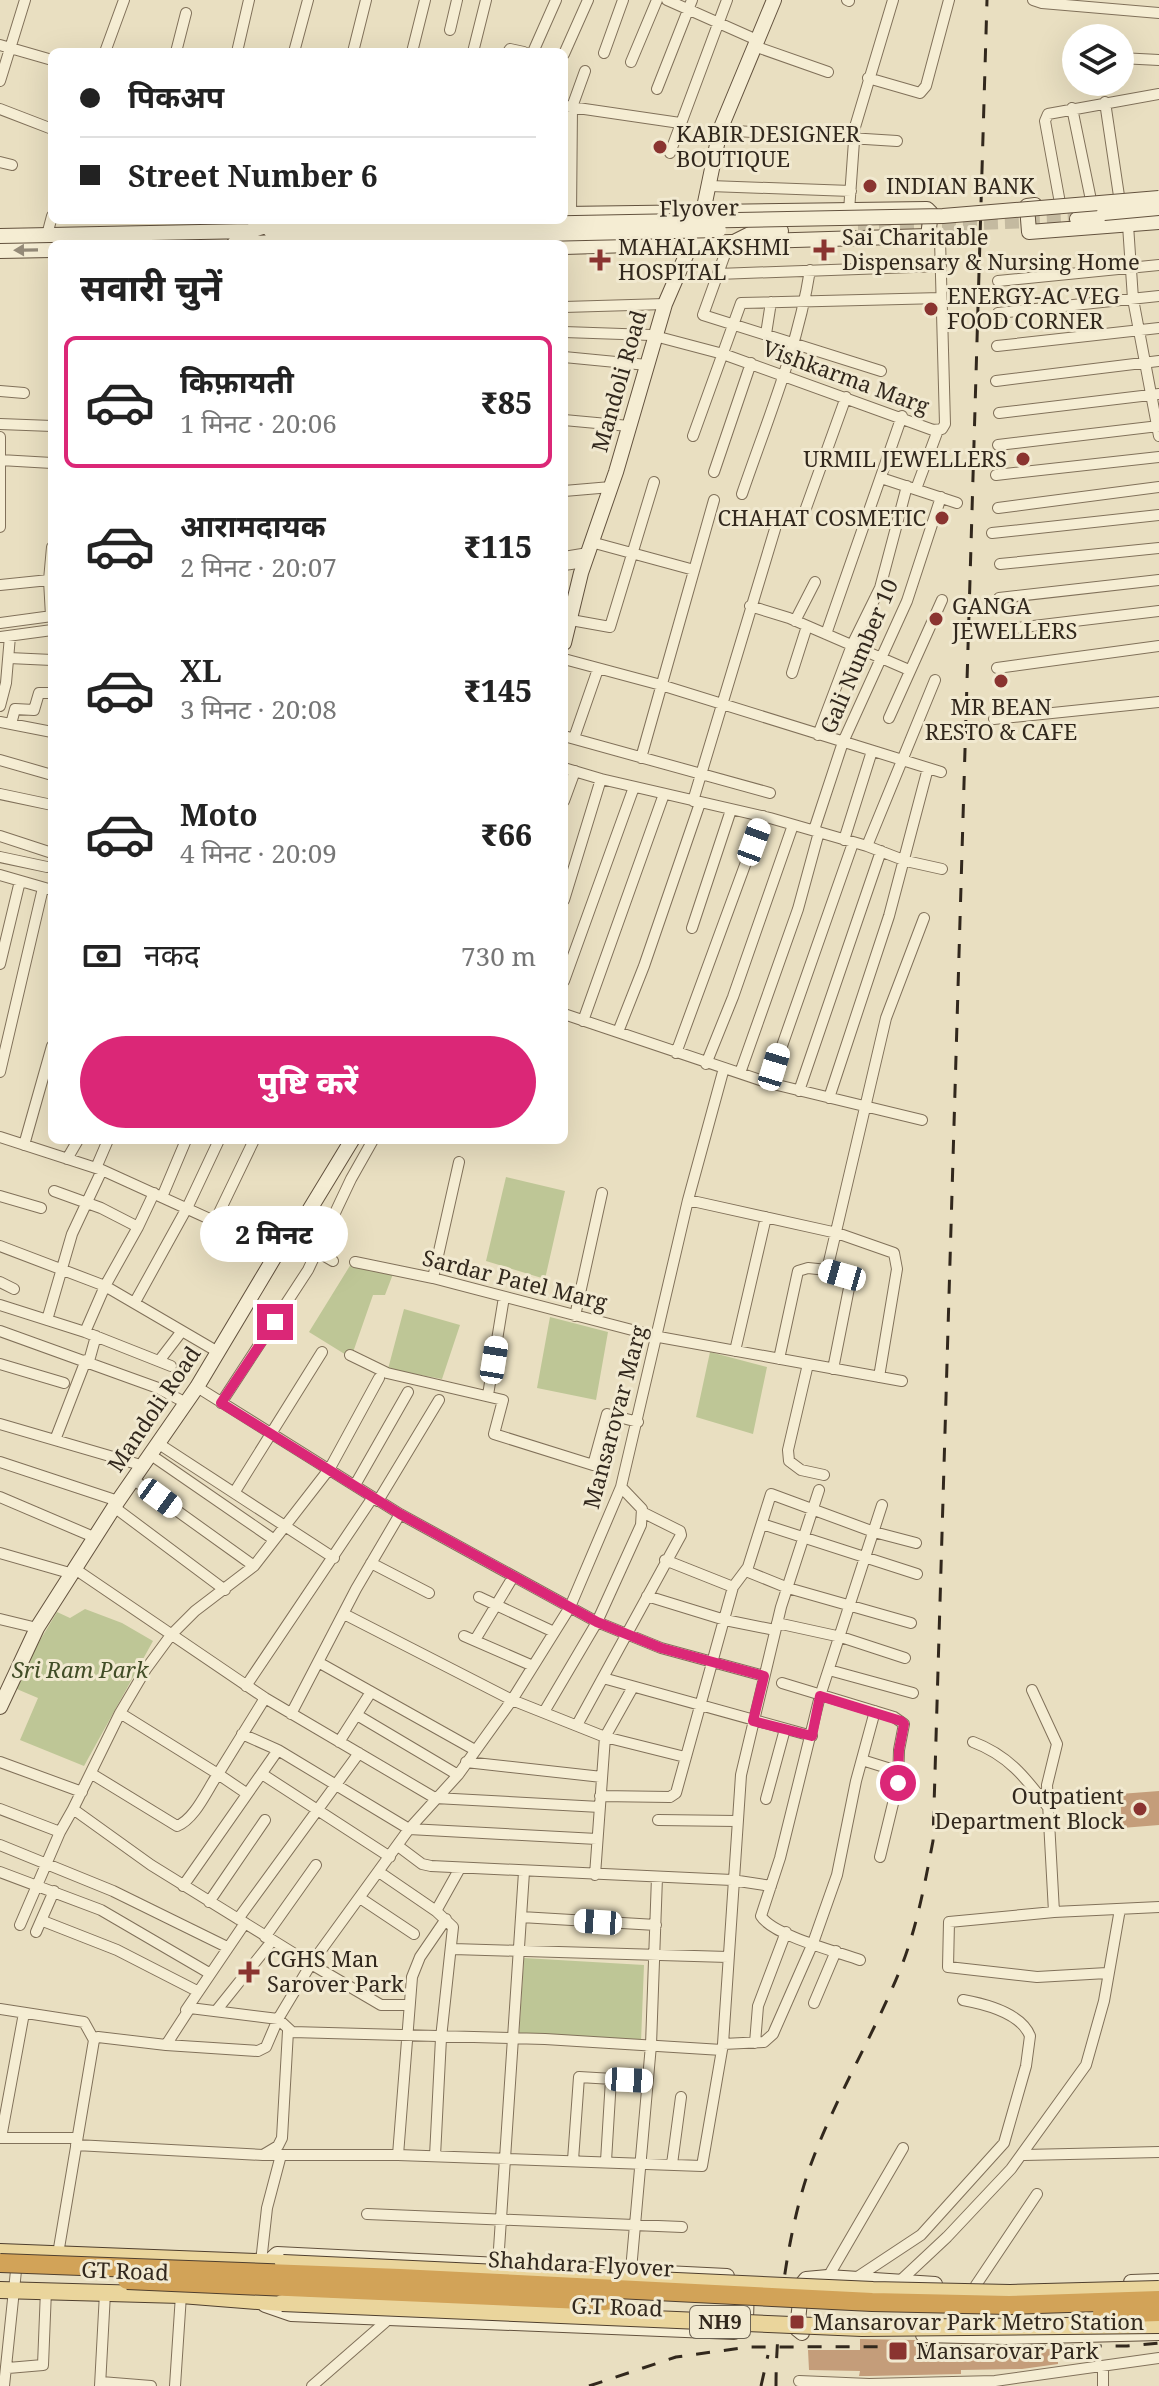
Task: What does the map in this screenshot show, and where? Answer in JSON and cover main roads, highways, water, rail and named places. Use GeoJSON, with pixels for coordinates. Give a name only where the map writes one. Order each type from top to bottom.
{"type":"FeatureCollection","features":[{"type":"Feature","properties":{"kind":"highway","name":"Shahdara Flyover"},"geometry":{"type":"LineString","coordinates":[[0,2263],[400,2278],[872,2302],[1009,2305],[1159,2300]]}},
{"type":"Feature","properties":{"kind":"highway","name":"Shahdara Flyover"},"geometry":{"type":"LineString","coordinates":[[0,2275],[888,2314],[1010,2317],[1159,2312]]}},
{"type":"Feature","properties":{"kind":"main road","name":"Mandoli Road"},"geometry":{"type":"LineString","coordinates":[[568,630],[588,553],[611,487],[665,304],[705,211],[720,130],[774,0]]}},
{"type":"Feature","properties":{"kind":"main road"},"geometry":{"type":"LineString","coordinates":[[1159,191],[1027,206],[1029,232],[1159,222]]}},
{"type":"Feature","properties":{"kind":"main road"},"geometry":{"type":"LineString","coordinates":[[1076,214],[1159,204]]}},
{"type":"Feature","properties":{"kind":"main road","name":"Flyover"},"geometry":{"type":"LineString","coordinates":[[568,224],[943,216],[1159,204]]}},
{"type":"Feature","properties":{"kind":"main road","name":"Flyover"},"geometry":{"type":"LineString","coordinates":[[348,240],[943,225],[1159,204]]}},
{"type":"Feature","properties":{"kind":"main road"},"geometry":{"type":"LineString","coordinates":[[568,247],[731,243],[930,233],[931,213],[927,209],[754,232],[731,243]]}},
{"type":"Feature","properties":{"kind":"main road"},"geometry":{"type":"LineString","coordinates":[[568,214],[731,211],[855,220]]}},
{"type":"Feature","properties":{"kind":"main road"},"geometry":{"type":"LineString","coordinates":[[250,231],[272,224]]}},
{"type":"Feature","properties":{"kind":"main road","name":"Flyover"},"geometry":{"type":"LineString","coordinates":[[60,240],[101,228],[250,231],[546,224]]}},
{"type":"Feature","properties":{"kind":"main road"},"geometry":{"type":"LineString","coordinates":[[0,236],[48,243]]}},
{"type":"Feature","properties":{"kind":"main road"},"geometry":{"type":"LineString","coordinates":[[0,251],[48,243]]}},
{"type":"Feature","properties":{"kind":"main road","name":"Mandoli Road"},"geometry":{"type":"LineString","coordinates":[[0,1707],[37,1628],[116,1504],[197,1387],[348,1144]]}},
{"type":"Feature","properties":{"kind":"main road","name":"GT Road"},"geometry":{"type":"LineString","coordinates":[[9,2252],[231,2261]]}},
{"type":"Feature","properties":{"kind":"main road","name":"G.T Road"},"geometry":{"type":"LineString","coordinates":[[249,2300],[291,2314],[734,2332],[746,2320],[747,2283],[742,2278],[277,2254],[270,2263]]}},
{"type":"Feature","properties":{"kind":"main road","name":"Shahdara Flyover"},"geometry":{"type":"LineString","coordinates":[[231,2261],[873,2290],[1010,2293],[1159,2289]]}},
{"type":"Feature","properties":{"kind":"main road"},"geometry":{"type":"LineString","coordinates":[[1159,2281],[976,2285],[828,2277],[806,2279],[802,2284],[797,2329],[800,2332],[1006,2337],[1159,2333]]}},
{"type":"Feature","properties":{"kind":"main road","name":"GT Road"},"geometry":{"type":"LineString","coordinates":[[7,2290],[249,2300]]}},
{"type":"Feature","properties":{"kind":"main road","name":"NH9"},"geometry":{"type":"LineString","coordinates":[[249,2300],[862,2328],[1159,2325]]}},
{"type":"Feature","properties":{"kind":"tunnel"},"geometry":{"type":"LineString","coordinates":[[858,228],[1077,219]]}},
{"type":"Feature","properties":{"kind":"railway"},"geometry":{"type":"LineString","coordinates":[[776,2386],[785,2274],[803,2189],[832,2114],[902,1965],[916,1920],[933,1841],[987,0]]}},
{"type":"Feature","properties":{"kind":"railway"},"geometry":{"type":"LineString","coordinates":[[589,2386],[676,2357],[749,2347],[1127,2346],[1159,2343]]}},
{"type":"Feature","properties":{"kind":"railway"},"geometry":{"type":"LineString","coordinates":[[761,2386],[768,2355]]}},
{"type":"Feature","properties":{"kind":"place","name":"KABIR DESIGNER BOUTIQUE"},"geometry":{"type":"Point","coordinates":[660,147]}},
{"type":"Feature","properties":{"kind":"place","name":"INDIAN BANK"},"geometry":{"type":"Point","coordinates":[870,186]}},
{"type":"Feature","properties":{"kind":"place","name":"Sai Charitable Dispensary & Nursing Home"},"geometry":{"type":"Point","coordinates":[824,250]}},
{"type":"Feature","properties":{"kind":"place","name":"MAHALAKSHMI HOSPITAL"},"geometry":{"type":"Point","coordinates":[600,260]}},
{"type":"Feature","properties":{"kind":"place","name":"ENERGY-AC VEG FOOD CORNER"},"geometry":{"type":"Point","coordinates":[931,309]}},
{"type":"Feature","properties":{"kind":"place","name":"URMIL JEWELLERS"},"geometry":{"type":"Point","coordinates":[1023,459]}},
{"type":"Feature","properties":{"kind":"place","name":"CHAHAT COSMETIC"},"geometry":{"type":"Point","coordinates":[942,518]}},
{"type":"Feature","properties":{"kind":"place","name":"GANGA JEWELLERS"},"geometry":{"type":"Point","coordinates":[936,619]}},
{"type":"Feature","properties":{"kind":"place","name":"MR BEAN RESTO & CAFE"},"geometry":{"type":"Point","coordinates":[1001,681]}},
{"type":"Feature","properties":{"kind":"place","name":"Outpatient Department Block"},"geometry":{"type":"Point","coordinates":[1140,1809]}},
{"type":"Feature","properties":{"kind":"place","name":"CGHS Man Sarover Park"},"geometry":{"type":"Point","coordinates":[249,1972]}},
{"type":"Feature","properties":{"kind":"place","name":"Mansarovar Park Metro Station"},"geometry":{"type":"Point","coordinates":[797,2322]}},
{"type":"Feature","properties":{"kind":"place","name":"Mansarovar Park"},"geometry":{"type":"Point","coordinates":[898,2351]}},
{"type":"Feature","properties":{"kind":"park label","name":"Sri Ram Park"},"geometry":{"type":"Point","coordinates":[80,1670]}}]}
